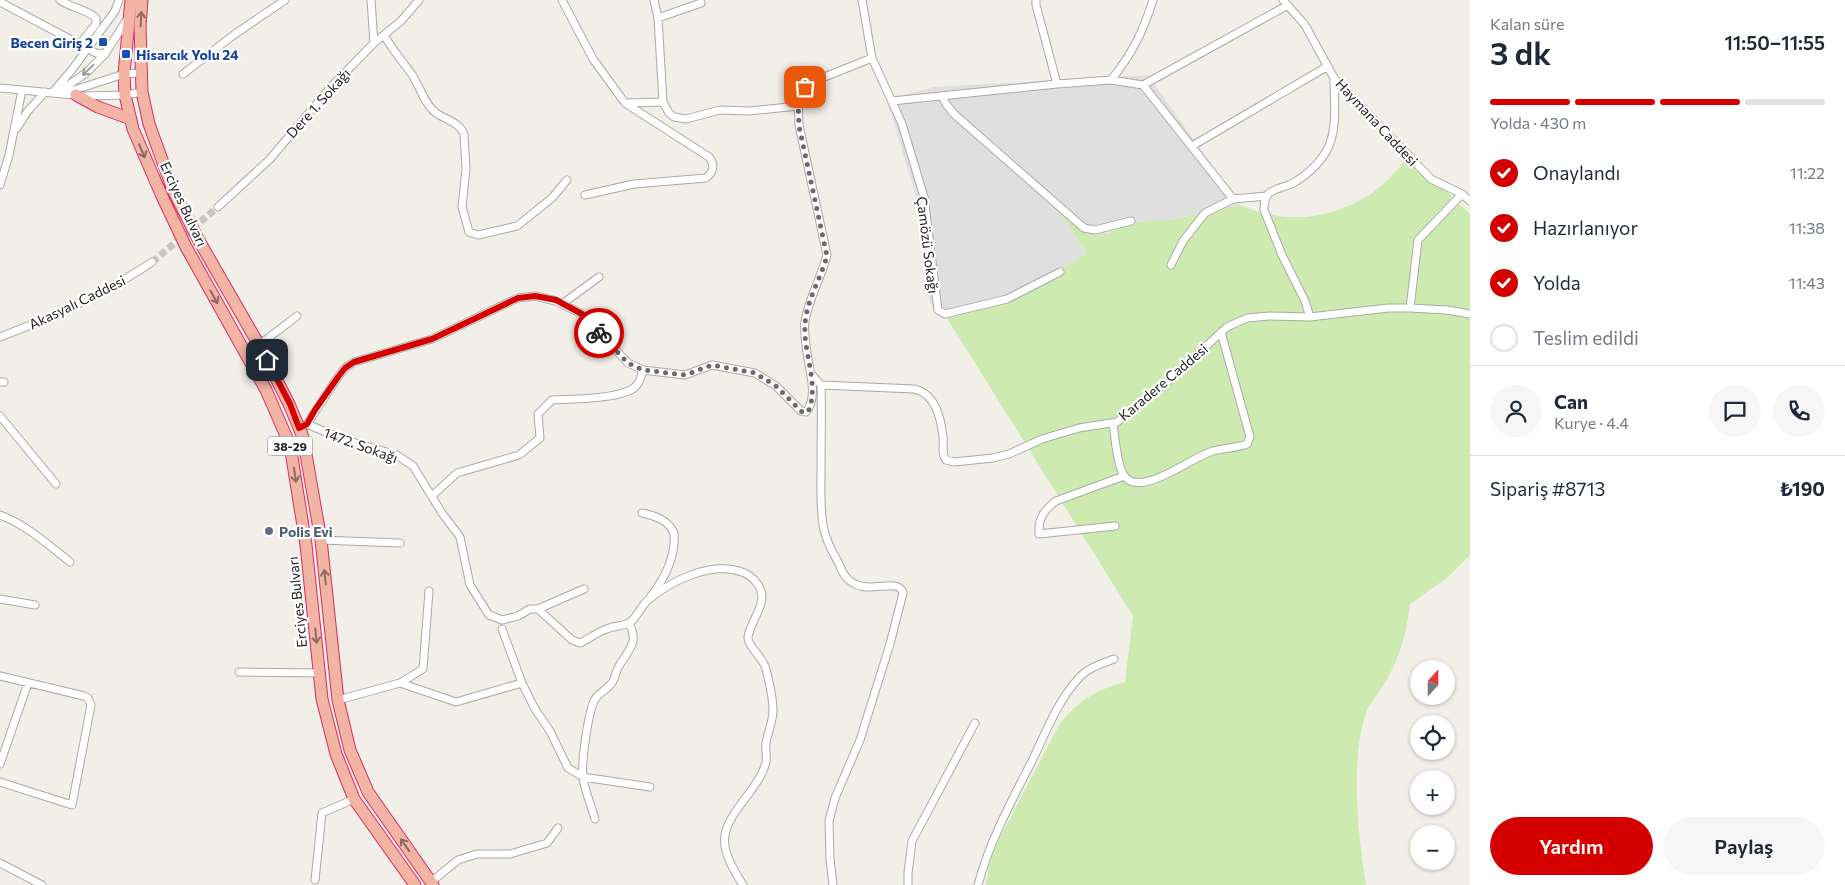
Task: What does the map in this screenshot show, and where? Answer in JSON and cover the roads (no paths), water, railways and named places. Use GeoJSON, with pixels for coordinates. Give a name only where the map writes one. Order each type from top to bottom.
{"type":"FeatureCollection","features":[{"type":"Feature","properties":{"kind":"highway","name":"Erciyes Bulvarı"},"geometry":{"type":"LineString","coordinates":[[131,0],[124,74],[125,95],[133,129],[186,247],[266,390],[290,445],[306,545],[323,708],[336,754],[354,799],[415,885]]}},
{"type":"Feature","properties":{"kind":"highway","name":"Erciyes Bulvarı"},"geometry":{"type":"LineString","coordinates":[[142,0],[140,26],[142,92],[149,124],[173,190],[198,239],[303,426],[303,437],[320,540],[338,700],[350,750],[368,792],[432,884]]}},
{"type":"Feature","properties":{"kind":"highway"},"geometry":{"type":"LineString","coordinates":[[76,95],[98,107],[131,120]]}},
{"type":"Feature","properties":{"kind":"street"},"geometry":{"type":"LineString","coordinates":[[54,93],[71,71],[96,24],[96,18],[60,0]]}},
{"type":"Feature","properties":{"kind":"street"},"geometry":{"type":"LineString","coordinates":[[84,46],[115,11],[119,0]]}},
{"type":"Feature","properties":{"kind":"street"},"geometry":{"type":"LineString","coordinates":[[183,74],[235,34],[285,0]]}},
{"type":"Feature","properties":{"kind":"street"},"geometry":{"type":"LineString","coordinates":[[371,0],[374,43]]}},
{"type":"Feature","properties":{"kind":"street","name":"Dere 1. Sokağı"},"geometry":{"type":"LineString","coordinates":[[218,207],[270,159],[331,87],[374,43],[401,21],[419,0]]}},
{"type":"Feature","properties":{"kind":"street"},"geometry":{"type":"LineString","coordinates":[[562,0],[593,59],[625,103],[709,157],[713,164],[712,172],[706,178],[634,184],[585,195]]}},
{"type":"Feature","properties":{"kind":"street"},"geometry":{"type":"LineString","coordinates":[[654,0],[658,18],[663,102],[665,108],[674,117],[686,119],[720,110],[748,111],[798,106]]}},
{"type":"Feature","properties":{"kind":"street"},"geometry":{"type":"LineString","coordinates":[[303,426],[345,368],[354,362],[432,339],[518,298],[535,296],[556,300],[582,314],[628,363],[643,370],[685,375],[712,365],[755,373],[776,386],[805,413],[812,401],[805,324],[812,296],[827,256],[799,126],[798,106],[800,93],[805,87],[872,58],[862,0]]}},
{"type":"Feature","properties":{"kind":"street"},"geometry":{"type":"LineString","coordinates":[[1036,0],[1057,84]]}},
{"type":"Feature","properties":{"kind":"street"},"geometry":{"type":"LineString","coordinates":[[1111,80],[1131,53],[1145,26],[1153,0]]}},
{"type":"Feature","properties":{"kind":"street"},"geometry":{"type":"LineString","coordinates":[[0,2],[96,53],[105,54]]}},
{"type":"Feature","properties":{"kind":"street"},"geometry":{"type":"LineString","coordinates":[[658,18],[701,3]]}},
{"type":"Feature","properties":{"kind":"street"},"geometry":{"type":"LineString","coordinates":[[892,101],[1111,80],[1143,85],[1286,3]]}},
{"type":"Feature","properties":{"kind":"street","name":"Haymana Caddesi"},"geometry":{"type":"LineString","coordinates":[[1286,3],[1305,25],[1334,78],[1431,179],[1462,194],[1470,201]]}},
{"type":"Feature","properties":{"kind":"street"},"geometry":{"type":"LineString","coordinates":[[14,133],[27,112],[86,73],[105,54],[128,18]]}},
{"type":"Feature","properties":{"kind":"street"},"geometry":{"type":"LineString","coordinates":[[384,35],[412,74],[428,104],[435,112],[459,125],[462,129],[466,169],[462,207],[467,229],[472,234],[478,235],[517,226],[552,198],[567,180]]}},
{"type":"Feature","properties":{"kind":"street","name":"Çamözü Sokağı"},"geometry":{"type":"LineString","coordinates":[[872,58],[902,124],[924,197],[938,310],[945,314],[999,301],[1060,272]]}},
{"type":"Feature","properties":{"kind":"street"},"geometry":{"type":"LineString","coordinates":[[1192,146],[1328,66]]}},
{"type":"Feature","properties":{"kind":"street"},"geometry":{"type":"LineString","coordinates":[[54,93],[124,74],[141,73]]}},
{"type":"Feature","properties":{"kind":"street"},"geometry":{"type":"LineString","coordinates":[[1171,265],[1183,241],[1205,213],[1234,199],[1266,196],[1276,188],[1291,184],[1304,176],[1326,151],[1333,135],[1334,78]]}},
{"type":"Feature","properties":{"kind":"street"},"geometry":{"type":"LineString","coordinates":[[1143,85],[1234,199]]}},
{"type":"Feature","properties":{"kind":"street"},"geometry":{"type":"LineString","coordinates":[[0,88],[76,95],[125,95],[142,92]]}},
{"type":"Feature","properties":{"kind":"street"},"geometry":{"type":"LineString","coordinates":[[0,185],[14,133],[22,90]]}},
{"type":"Feature","properties":{"kind":"street"},"geometry":{"type":"LineString","coordinates":[[942,96],[954,114],[1084,228],[1095,230],[1131,221]]}},
{"type":"Feature","properties":{"kind":"street"},"geometry":{"type":"LineString","coordinates":[[625,103],[663,102]]}},
{"type":"Feature","properties":{"kind":"street"},"geometry":{"type":"LineString","coordinates":[[1410,308],[1418,240],[1462,194]]}},
{"type":"Feature","properties":{"kind":"street"},"geometry":{"type":"LineString","coordinates":[[1266,196],[1264,210],[1282,255],[1305,301],[1310,317]]}},
{"type":"Feature","properties":{"kind":"street","name":"Akasyalı Caddesi"},"geometry":{"type":"LineString","coordinates":[[0,337],[38,322],[101,292],[136,274],[152,262]]}},
{"type":"Feature","properties":{"kind":"street"},"geometry":{"type":"LineString","coordinates":[[562,304],[599,276]]}},
{"type":"Feature","properties":{"kind":"street","name":"Karadere Caddesi"},"geometry":{"type":"LineString","coordinates":[[821,384],[914,389],[926,394],[940,418],[943,456],[946,460],[951,462],[993,458],[1009,454],[1042,439],[1079,428],[1117,422],[1166,382],[1227,327],[1247,318],[1270,316],[1310,317],[1370,310],[1410,308],[1447,310],[1470,314]]}},
{"type":"Feature","properties":{"kind":"street"},"geometry":{"type":"LineString","coordinates":[[259,345],[297,316]]}},
{"type":"Feature","properties":{"kind":"street"},"geometry":{"type":"LineString","coordinates":[[1113,423],[1122,473],[1128,480],[1138,484],[1156,480],[1212,451],[1246,445],[1250,437],[1221,332]]}},
{"type":"Feature","properties":{"kind":"street"},"geometry":{"type":"LineString","coordinates":[[432,496],[457,473],[519,455],[540,438],[538,414],[552,400],[601,397],[632,390],[642,377],[643,370]]}},
{"type":"Feature","properties":{"kind":"street"},"geometry":{"type":"LineString","coordinates":[[811,374],[821,384],[820,502],[823,527],[832,551],[852,583],[869,588],[896,585],[901,588],[903,593],[890,644],[860,740],[835,798],[829,821],[833,885]]}},
{"type":"Feature","properties":{"kind":"street"},"geometry":{"type":"LineString","coordinates":[[0,416],[56,484]]}},
{"type":"Feature","properties":{"kind":"street","name":"1472. Sokağı"},"geometry":{"type":"LineString","coordinates":[[303,426],[397,455],[413,466],[460,537],[470,585],[489,615],[495,619],[502,620],[518,616],[530,609],[538,609],[584,589]]}},
{"type":"Feature","properties":{"kind":"street"},"geometry":{"type":"LineString","coordinates":[[1115,526],[1039,534],[1038,524],[1044,512],[1056,501],[1124,476]]}},
{"type":"Feature","properties":{"kind":"street"},"geometry":{"type":"LineString","coordinates":[[538,609],[577,643],[583,642],[605,629],[629,622],[662,581],[668,567],[674,538],[672,529],[663,520],[656,516],[642,513]]}},
{"type":"Feature","properties":{"kind":"street"},"geometry":{"type":"LineString","coordinates":[[0,515],[14,520],[28,529],[70,562]]}},
{"type":"Feature","properties":{"kind":"street"},"geometry":{"type":"LineString","coordinates":[[320,540],[400,543]]}},
{"type":"Feature","properties":{"kind":"street"},"geometry":{"type":"LineString","coordinates":[[648,600],[681,578],[700,572],[720,569],[738,570],[746,573],[753,578],[761,592],[762,599],[748,639],[750,646],[763,661],[772,701],[773,710],[766,744],[766,760],[762,775],[726,825],[724,836],[724,847],[727,857],[743,885]]}},
{"type":"Feature","properties":{"kind":"street"},"geometry":{"type":"LineString","coordinates":[[338,700],[400,682],[423,669],[429,591]]}},
{"type":"Feature","properties":{"kind":"street"},"geometry":{"type":"LineString","coordinates":[[0,599],[35,605]]}},
{"type":"Feature","properties":{"kind":"street"},"geometry":{"type":"LineString","coordinates":[[595,819],[583,777],[586,739],[594,702],[603,690],[611,685],[631,648],[633,634],[629,622]]}},
{"type":"Feature","properties":{"kind":"street"},"geometry":{"type":"LineString","coordinates":[[502,629],[522,683],[535,709],[550,731],[568,768],[583,777],[650,788]]}},
{"type":"Feature","properties":{"kind":"street"},"geometry":{"type":"LineString","coordinates":[[978,885],[985,860],[1008,807],[1056,710],[1078,678],[1095,666],[1114,659]]}},
{"type":"Feature","properties":{"kind":"street"},"geometry":{"type":"LineString","coordinates":[[239,672],[320,673]]}},
{"type":"Feature","properties":{"kind":"street"},"geometry":{"type":"LineString","coordinates":[[0,676],[86,697],[91,703],[72,805],[0,782]]}},
{"type":"Feature","properties":{"kind":"street"},"geometry":{"type":"LineString","coordinates":[[400,682],[456,702],[522,683]]}},
{"type":"Feature","properties":{"kind":"street"},"geometry":{"type":"LineString","coordinates":[[0,764],[28,683]]}},
{"type":"Feature","properties":{"kind":"street"},"geometry":{"type":"LineString","coordinates":[[908,885],[912,841],[975,722]]}},
{"type":"Feature","properties":{"kind":"street"},"geometry":{"type":"LineString","coordinates":[[315,880],[322,813],[354,799]]}},
{"type":"Feature","properties":{"kind":"street"},"geometry":{"type":"LineString","coordinates":[[432,884],[458,860],[477,854],[510,854],[538,846],[546,843],[558,828]]}},
{"type":"Feature","properties":{"kind":"street"},"geometry":{"type":"LineString","coordinates":[[0,863],[42,885]]}},
{"type":"Feature","properties":{"kind":"tunnel"},"geometry":{"type":"LineString","coordinates":[[152,262],[218,207]]}},
{"type":"Feature","properties":{"kind":"place","name":"Becen Giriş 2"},"geometry":{"type":"Point","coordinates":[103,42]}},
{"type":"Feature","properties":{"kind":"place","name":"Hisarcık Yolu 24"},"geometry":{"type":"Point","coordinates":[126,54]}},
{"type":"Feature","properties":{"kind":"place","name":"Polis Evi"},"geometry":{"type":"Point","coordinates":[269,531]}}]}
